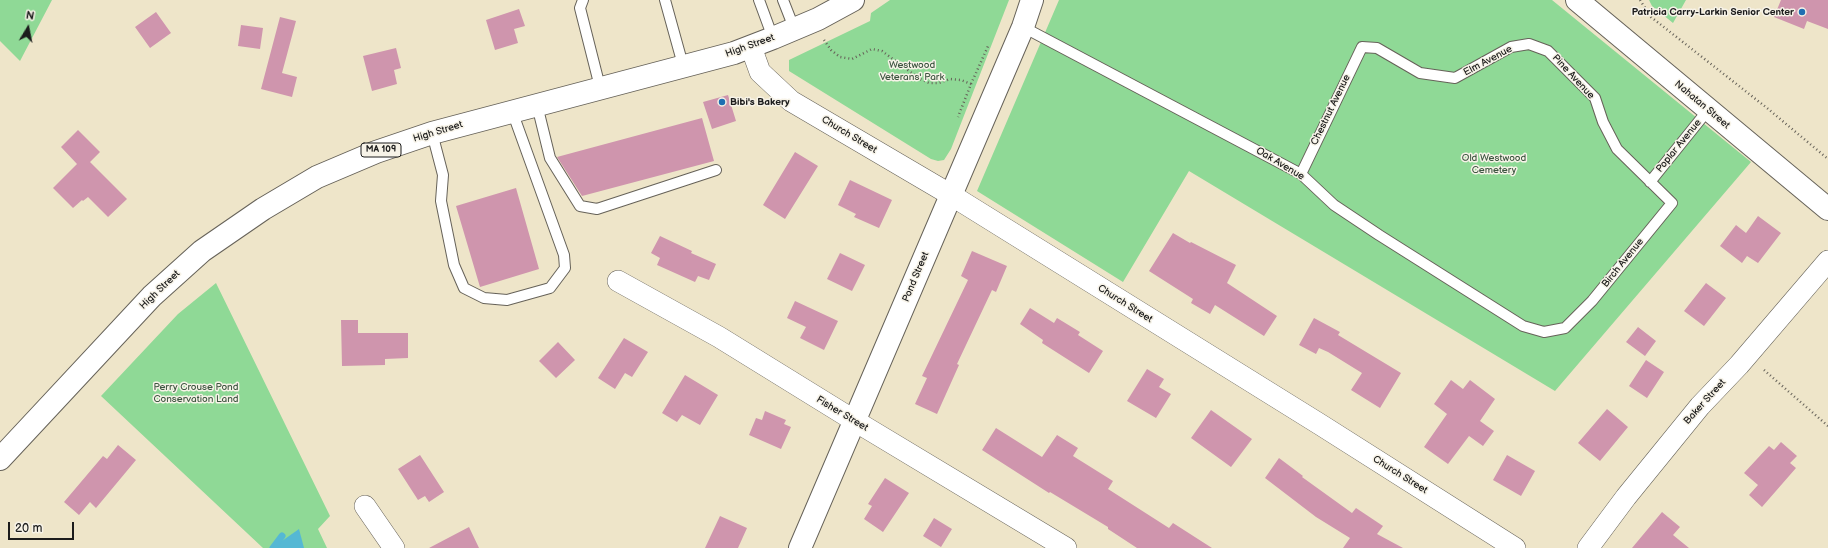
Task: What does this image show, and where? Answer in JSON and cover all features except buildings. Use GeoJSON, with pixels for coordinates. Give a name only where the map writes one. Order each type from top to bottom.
{"type":"FeatureCollection","features":[{"type":"Feature","properties":{"kind":"main road","name":"High Street"},"geometry":{"type":"LineString","coordinates":[[0,459],[152,296],[202,251],[263,209],[316,177],[376,152],[432,133],[751,47],[818,19],[853,0]]}},
{"type":"Feature","properties":{"kind":"main road","name":"Nahatan Street"},"geometry":{"type":"LineString","coordinates":[[1581,1],[1708,110],[1828,209]]}},
{"type":"Feature","properties":{"kind":"main road","name":"Pond Street"},"geometry":{"type":"LineString","coordinates":[[800,548],[1023,27],[1031,2]]}},
{"type":"Feature","properties":{"kind":"street","name":"Church Street"},"geometry":{"type":"LineString","coordinates":[[751,47],[760,72],[791,100],[951,195],[1321,425],[1515,548]]}},
{"type":"Feature","properties":{"kind":"street","name":"Baker Street"},"geometry":{"type":"LineString","coordinates":[[1588,548],[1626,497],[1700,406],[1749,354],[1828,261]]}},
{"type":"Feature","properties":{"kind":"street","name":"Fisher Street"},"geometry":{"type":"LineString","coordinates":[[618,282],[719,337],[855,422],[1066,548]]}},
{"type":"Feature","properties":{"kind":"street"},"geometry":{"type":"LineString","coordinates":[[365,506],[394,548]]}},
{"type":"Feature","properties":{"kind":"lane"},"geometry":{"type":"LineString","coordinates":[[583,0],[580,8],[600,87]]}},
{"type":"Feature","properties":{"kind":"lane"},"geometry":{"type":"LineString","coordinates":[[665,0],[683,66]]}},
{"type":"Feature","properties":{"kind":"lane"},"geometry":{"type":"LineString","coordinates":[[758,0],[773,38]]}},
{"type":"Feature","properties":{"kind":"lane"},"geometry":{"type":"LineString","coordinates":[[783,0],[794,28]]}},
{"type":"Feature","properties":{"kind":"lane","name":"Oak Avenue"},"geometry":{"type":"LineString","coordinates":[[1023,27],[1301,174],[1334,205],[1379,236],[1523,326],[1544,332]]}},
{"type":"Feature","properties":{"kind":"lane","name":"Elm Avenue"},"geometry":{"type":"LineString","coordinates":[[1362,47],[1377,48],[1420,73],[1455,78],[1511,46],[1529,44],[1548,51]]}},
{"type":"Feature","properties":{"kind":"lane","name":"Chestnut Avenue"},"geometry":{"type":"LineString","coordinates":[[1301,174],[1362,47]]}},
{"type":"Feature","properties":{"kind":"lane","name":"Pine Avenue"},"geometry":{"type":"LineString","coordinates":[[1548,51],[1595,98],[1603,122],[1617,149],[1650,182]]}},
{"type":"Feature","properties":{"kind":"lane"},"geometry":{"type":"LineString","coordinates":[[537,105],[550,158],[580,206],[597,209],[716,170]]}},
{"type":"Feature","properties":{"kind":"lane","name":"Poplar Avenue"},"geometry":{"type":"LineString","coordinates":[[1650,182],[1708,110]]}},
{"type":"Feature","properties":{"kind":"lane"},"geometry":{"type":"LineString","coordinates":[[432,133],[443,175],[440,201],[454,265],[461,282],[464,288],[484,298],[507,300],[550,288],[564,268],[564,255],[512,111]]}},
{"type":"Feature","properties":{"kind":"lane","name":"Birch Avenue"},"geometry":{"type":"LineString","coordinates":[[1544,332],[1565,328],[1592,301],[1672,203],[1650,182]]}},
{"type":"Feature","properties":{"kind":"path"},"geometry":{"type":"LineString","coordinates":[[1640,0],[1650,17],[1767,108],[1828,159]]}},
{"type":"Feature","properties":{"kind":"path"},"geometry":{"type":"LineString","coordinates":[[818,42],[824,39],[830,50],[840,57],[852,59],[872,49],[882,51],[920,79],[929,83],[961,80],[971,84]]}},
{"type":"Feature","properties":{"kind":"path"},"geometry":{"type":"LineString","coordinates":[[957,119],[989,44]]}},
{"type":"Feature","properties":{"kind":"path"},"geometry":{"type":"LineString","coordinates":[[1749,354],[1768,374],[1828,426]]}},
{"type":"Feature","properties":{"kind":"green space"},"geometry":{"type":"Polygon","coordinates":[[[0,0],[52,0],[20,61],[0,41],[0,0]]]}},
{"type":"Feature","properties":{"kind":"green space","name":"Westwood Veterans' Park"},"geometry":{"type":"Polygon","coordinates":[[[890,0],[1009,0],[951,149],[944,160],[938,161],[931,159],[789,71],[789,60],[870,21],[871,13],[890,0]]]}},
{"type":"Feature","properties":{"kind":"green space","name":"Old Westwood Cemetery"},"geometry":{"type":"Polygon","coordinates":[[[1059,0],[1552,0],[1751,162],[1555,391],[1189,171],[1123,282],[977,191],[1059,0]]]}},
{"type":"Feature","properties":{"kind":"green space"},"geometry":{"type":"Polygon","coordinates":[[[1649,0],[1686,0],[1673,23],[1652,6],[1649,0]]]}},
{"type":"Feature","properties":{"kind":"green space","name":"Perry Crouse Pond Conservation Land"},"geometry":{"type":"Polygon","coordinates":[[[216,283],[330,516],[318,529],[327,548],[263,548],[101,396],[178,314],[216,283]]]}},
{"type":"Feature","properties":{"kind":"water"},"geometry":{"type":"Polygon","coordinates":[[[299,529],[304,548],[272,548],[299,529]]]}},
{"type":"Feature","properties":{"kind":"waterway"},"geometry":{"type":"LineString","coordinates":[[273,548],[282,536]]}},
{"type":"Feature","properties":{"kind":"place","name":"Patricia Carry-Larkin Senior Center"},"geometry":{"type":"Point","coordinates":[1802,12]}},
{"type":"Feature","properties":{"kind":"place","name":"Bibi's Bakery"},"geometry":{"type":"Point","coordinates":[722,102]}}]}
